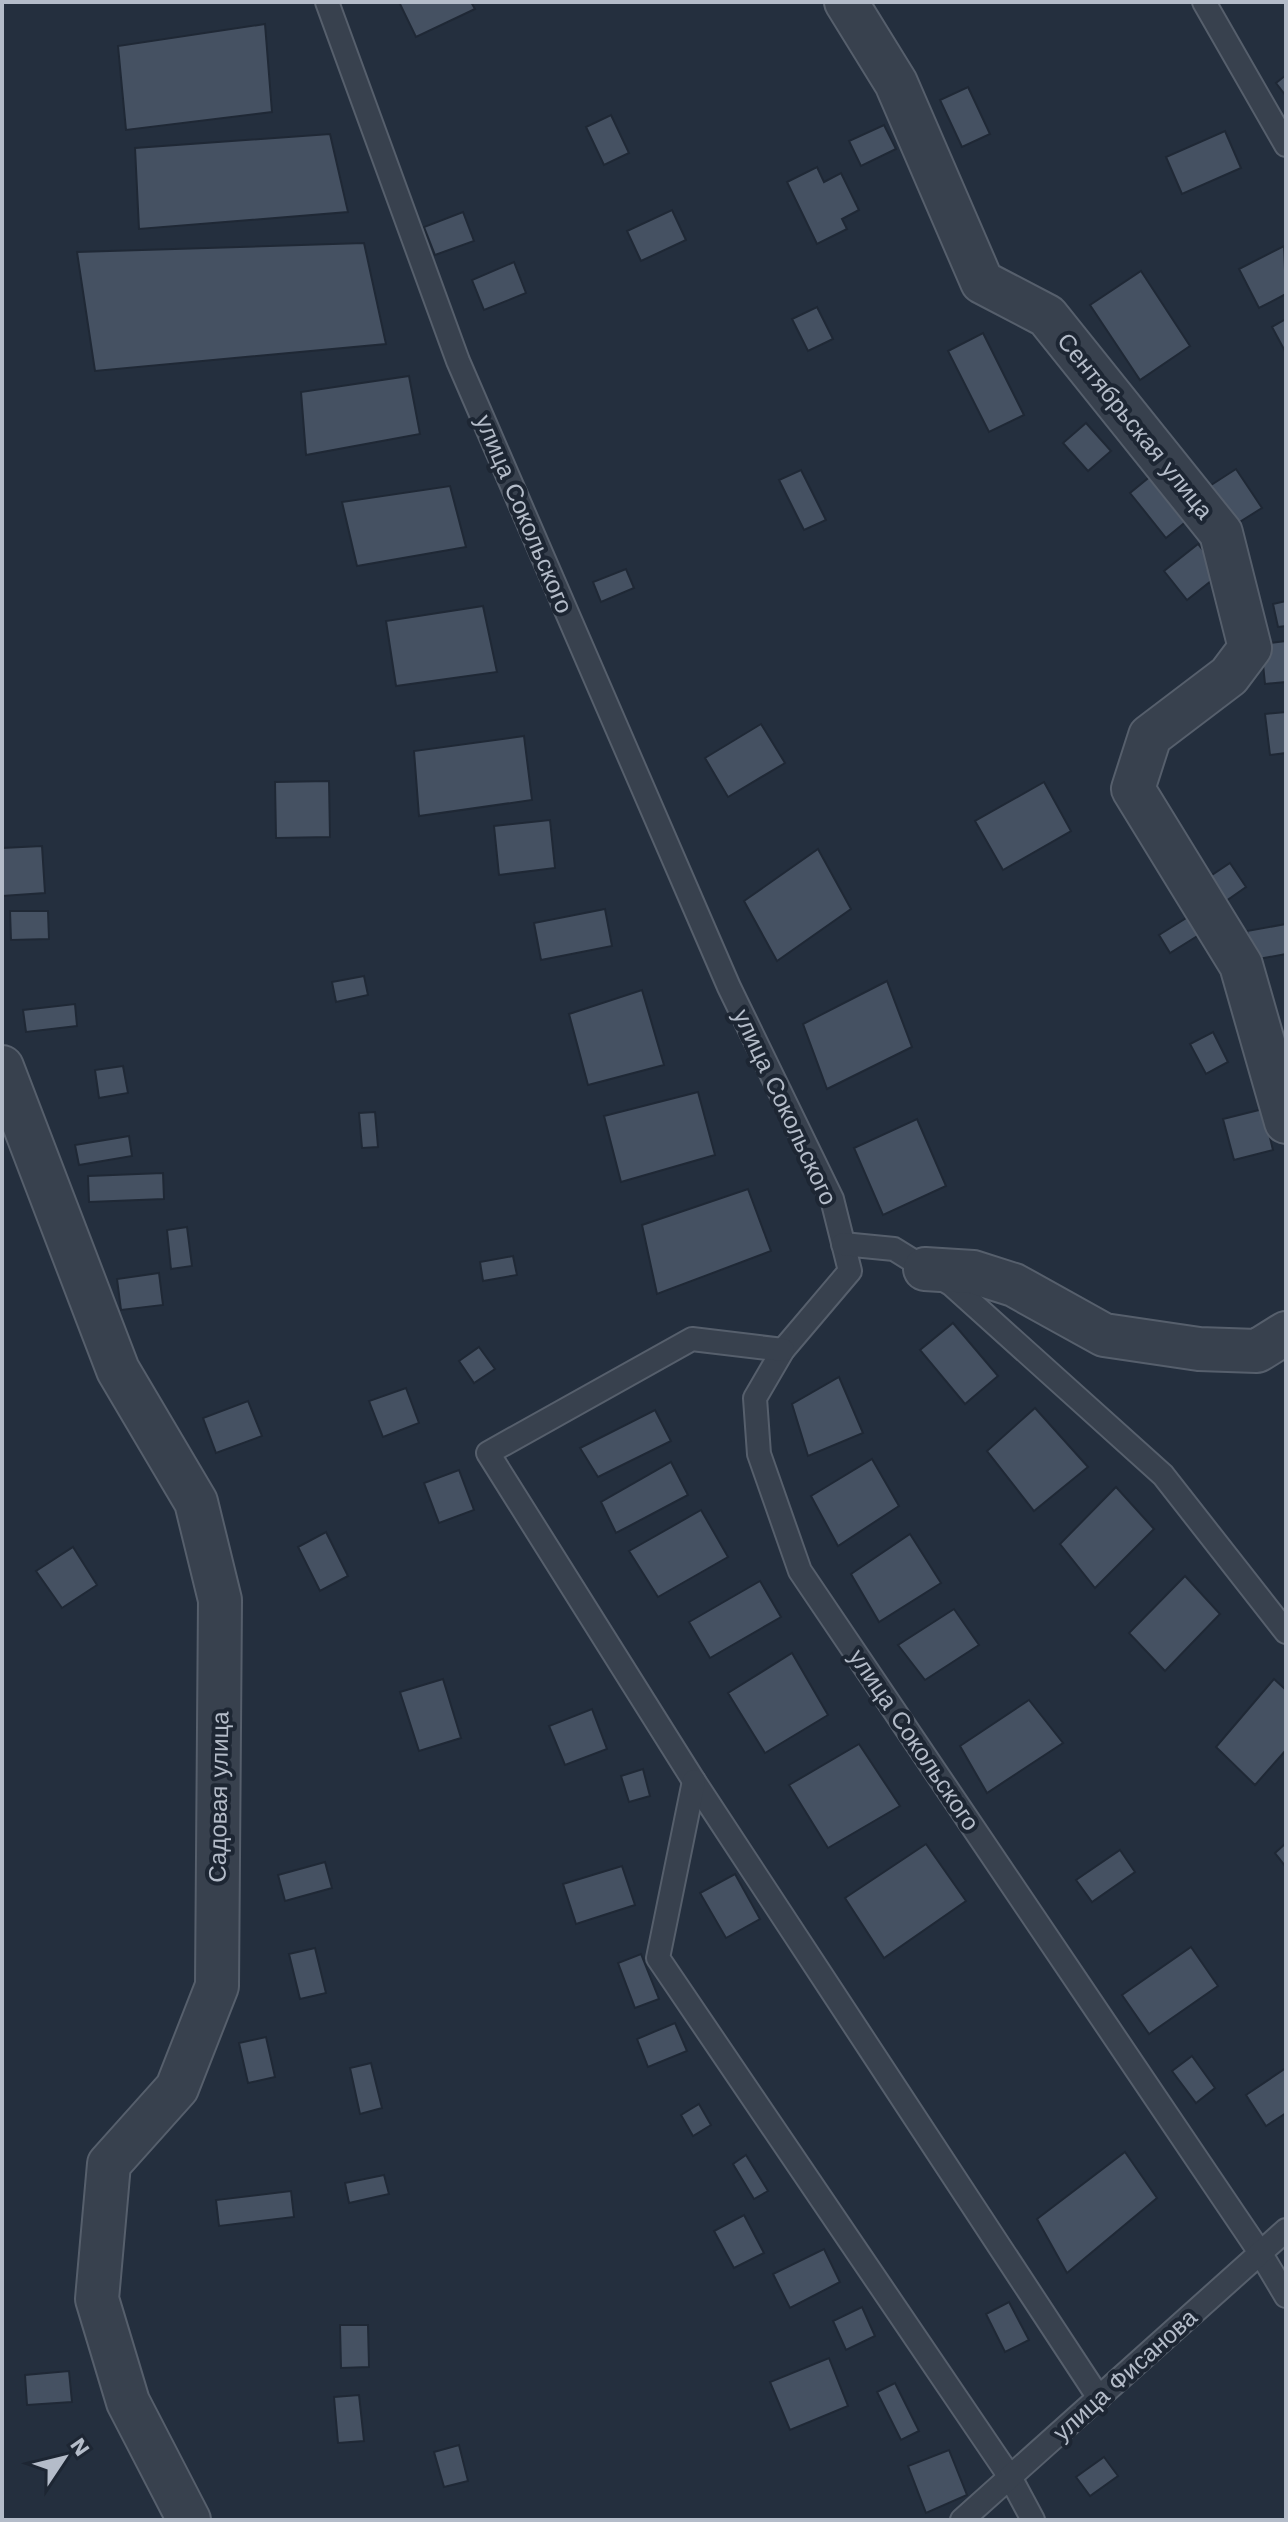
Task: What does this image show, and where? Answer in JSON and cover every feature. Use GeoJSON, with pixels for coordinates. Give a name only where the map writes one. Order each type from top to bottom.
{"type":"FeatureCollection","features":[{"type":"Feature","properties":{"kind":"street","name":"Сентябрьская улица"},"geometry":{"type":"LineString","coordinates":[[846,2],[896,83],[982,282],[1047,316],[1221,533],[1250,648],[1229,676],[1150,736],[1133,789],[1241,965],[1286,1122]]}},
{"type":"Feature","properties":{"kind":"street","name":"Садовая улица"},"geometry":{"type":"LineString","coordinates":[[2,1067],[118,1370],[196,1502],[220,1600],[217,1986],[177,2088],[109,2164],[97,2299],[128,2402],[189,2520]]}},
{"type":"Feature","properties":{"kind":"street"},"geometry":{"type":"LineString","coordinates":[[925,1269],[973,1272],[1014,1285],[1104,1335],[1199,1349],[1257,1351],[1286,1333]]}},
{"type":"Feature","properties":{"kind":"lane","name":"улица Сокольского"},"geometry":{"type":"LineString","coordinates":[[327,2],[458,361],[729,987],[832,1199],[850,1271],[783,1350],[755,1398],[759,1454],[800,1571],[1261,2254],[1286,2296]]}},
{"type":"Feature","properties":{"kind":"lane"},"geometry":{"type":"LineString","coordinates":[[1204,2],[1286,145]]}},
{"type":"Feature","properties":{"kind":"lane"},"geometry":{"type":"LineString","coordinates":[[843,1244],[894,1249],[952,1285],[1163,1475],[1286,1632]]}},
{"type":"Feature","properties":{"kind":"lane"},"geometry":{"type":"LineString","coordinates":[[783,1350],[692,1339],[488,1453],[694,1781],[1099,2398]]}},
{"type":"Feature","properties":{"kind":"lane"},"geometry":{"type":"LineString","coordinates":[[694,1781],[658,1958],[1010,2477],[1033,2520]]}},
{"type":"Feature","properties":{"kind":"lane","name":"улица Фисанова"},"geometry":{"type":"LineString","coordinates":[[962,2520],[1286,2230]]}},
{"type":"Feature","properties":{"kind":"building"},"geometry":{"type":"Polygon","coordinates":[[[399,2],[471,2],[475,9],[416,37],[399,2]]]}},
{"type":"Feature","properties":{"kind":"building"},"geometry":{"type":"Polygon","coordinates":[[[265,24],[272,112],[126,130],[118,46],[265,24]]]}},
{"type":"Feature","properties":{"kind":"building"},"geometry":{"type":"Polygon","coordinates":[[[1286,75],[1286,96],[1276,83],[1286,75]]]}},
{"type":"Feature","properties":{"kind":"building"},"geometry":{"type":"Polygon","coordinates":[[[968,87],[990,134],[962,147],[940,100],[968,87]]]}},
{"type":"Feature","properties":{"kind":"building"},"geometry":{"type":"Polygon","coordinates":[[[611,115],[629,153],[604,165],[586,127],[611,115]]]}},
{"type":"Feature","properties":{"kind":"building"},"geometry":{"type":"Polygon","coordinates":[[[884,125],[896,149],[861,166],[849,141],[884,125]]]}},
{"type":"Feature","properties":{"kind":"building"},"geometry":{"type":"Polygon","coordinates":[[[1225,131],[1241,168],[1182,194],[1166,157],[1225,131]]]}},
{"type":"Feature","properties":{"kind":"building"},"geometry":{"type":"Polygon","coordinates":[[[330,134],[348,212],[139,229],[135,148],[330,134]]]}},
{"type":"Feature","properties":{"kind":"building"},"geometry":{"type":"Polygon","coordinates":[[[817,167],[824,182],[841,173],[859,210],[842,219],[847,229],[817,244],[787,182],[817,167]]]}},
{"type":"Feature","properties":{"kind":"building"},"geometry":{"type":"Polygon","coordinates":[[[672,210],[686,240],[641,261],[627,231],[672,210]]]}},
{"type":"Feature","properties":{"kind":"building"},"geometry":{"type":"Polygon","coordinates":[[[463,212],[474,241],[435,255],[424,227],[463,212]]]}},
{"type":"Feature","properties":{"kind":"building"},"geometry":{"type":"Polygon","coordinates":[[[364,243],[386,344],[95,371],[77,252],[364,243]]]}},
{"type":"Feature","properties":{"kind":"building"},"geometry":{"type":"Polygon","coordinates":[[[1284,246],[1286,294],[1259,308],[1239,269],[1284,246]]]}},
{"type":"Feature","properties":{"kind":"building"},"geometry":{"type":"Polygon","coordinates":[[[514,262],[526,293],[484,310],[472,280],[514,262]]]}},
{"type":"Feature","properties":{"kind":"building"},"geometry":{"type":"Polygon","coordinates":[[[1141,271],[1190,346],[1140,380],[1090,305],[1141,271]]]}},
{"type":"Feature","properties":{"kind":"building"},"geometry":{"type":"Polygon","coordinates":[[[817,307],[833,339],[808,351],[792,319],[817,307]]]}},
{"type":"Feature","properties":{"kind":"building"},"geometry":{"type":"Polygon","coordinates":[[[1286,319],[1286,353],[1272,327],[1286,319]]]}},
{"type":"Feature","properties":{"kind":"building"},"geometry":{"type":"Polygon","coordinates":[[[983,333],[1024,415],[989,432],[948,351],[983,333]]]}},
{"type":"Feature","properties":{"kind":"building"},"geometry":{"type":"Polygon","coordinates":[[[409,376],[420,434],[306,455],[301,392],[409,376]]]}},
{"type":"Feature","properties":{"kind":"building"},"geometry":{"type":"Polygon","coordinates":[[[1086,423],[1111,451],[1088,471],[1063,443],[1086,423]]]}},
{"type":"Feature","properties":{"kind":"building"},"geometry":{"type":"Polygon","coordinates":[[[1236,469],[1262,508],[1230,528],[1205,489],[1236,469]]]}},
{"type":"Feature","properties":{"kind":"building"},"geometry":{"type":"Polygon","coordinates":[[[801,470],[826,520],[804,530],[779,480],[801,470]]]}},
{"type":"Feature","properties":{"kind":"building"},"geometry":{"type":"Polygon","coordinates":[[[1152,475],[1188,520],[1166,538],[1130,493],[1152,475]]]}},
{"type":"Feature","properties":{"kind":"building"},"geometry":{"type":"Polygon","coordinates":[[[450,486],[466,547],[357,566],[342,502],[450,486]]]}},
{"type":"Feature","properties":{"kind":"building"},"geometry":{"type":"Polygon","coordinates":[[[1198,544],[1221,573],[1187,600],[1164,571],[1198,544]]]}},
{"type":"Feature","properties":{"kind":"building"},"geometry":{"type":"Polygon","coordinates":[[[626,569],[634,588],[601,602],[593,582],[626,569]]]}},
{"type":"Feature","properties":{"kind":"building"},"geometry":{"type":"Polygon","coordinates":[[[1286,601],[1286,626],[1278,627],[1273,604],[1286,601]]]}},
{"type":"Feature","properties":{"kind":"building"},"geometry":{"type":"Polygon","coordinates":[[[483,606],[497,672],[396,686],[386,621],[483,606]]]}},
{"type":"Feature","properties":{"kind":"building"},"geometry":{"type":"Polygon","coordinates":[[[1286,641],[1286,682],[1265,684],[1261,644],[1286,641]]]}},
{"type":"Feature","properties":{"kind":"building"},"geometry":{"type":"Polygon","coordinates":[[[1286,712],[1286,753],[1270,755],[1265,714],[1286,712]]]}},
{"type":"Feature","properties":{"kind":"building"},"geometry":{"type":"Polygon","coordinates":[[[761,724],[785,763],[728,797],[705,758],[761,724]]]}},
{"type":"Feature","properties":{"kind":"building"},"geometry":{"type":"Polygon","coordinates":[[[524,736],[532,800],[419,816],[414,751],[524,736]]]}},
{"type":"Feature","properties":{"kind":"building"},"geometry":{"type":"Polygon","coordinates":[[[329,781],[330,837],[276,838],[275,782],[329,781]]]}},
{"type":"Feature","properties":{"kind":"building"},"geometry":{"type":"Polygon","coordinates":[[[1044,782],[1071,831],[1003,870],[975,821],[1044,782]]]}},
{"type":"Feature","properties":{"kind":"building"},"geometry":{"type":"Polygon","coordinates":[[[550,820],[555,868],[499,875],[494,826],[550,820]]]}},
{"type":"Feature","properties":{"kind":"building"},"geometry":{"type":"Polygon","coordinates":[[[42,846],[45,893],[2,896],[2,848],[42,846]]]}},
{"type":"Feature","properties":{"kind":"building"},"geometry":{"type":"Polygon","coordinates":[[[818,849],[851,909],[777,961],[744,901],[818,849]]]}},
{"type":"Feature","properties":{"kind":"building"},"geometry":{"type":"Polygon","coordinates":[[[1230,863],[1246,887],[1226,901],[1209,877],[1230,863]]]}},
{"type":"Feature","properties":{"kind":"building"},"geometry":{"type":"Polygon","coordinates":[[[605,909],[612,946],[541,960],[534,923],[605,909]]]}},
{"type":"Feature","properties":{"kind":"building"},"geometry":{"type":"Polygon","coordinates":[[[10,911],[48,911],[49,939],[11,940],[10,911]]]}},
{"type":"Feature","properties":{"kind":"building"},"geometry":{"type":"Polygon","coordinates":[[[1196,912],[1207,930],[1170,953],[1159,935],[1196,912]]]}},
{"type":"Feature","properties":{"kind":"building"},"geometry":{"type":"Polygon","coordinates":[[[1286,924],[1286,954],[1253,960],[1247,931],[1286,924]]]}},
{"type":"Feature","properties":{"kind":"building"},"geometry":{"type":"Polygon","coordinates":[[[364,976],[368,995],[336,1002],[332,982],[364,976]]]}},
{"type":"Feature","properties":{"kind":"building"},"geometry":{"type":"Polygon","coordinates":[[[887,981],[912,1047],[827,1089],[803,1024],[887,981]]]}},
{"type":"Feature","properties":{"kind":"building"},"geometry":{"type":"Polygon","coordinates":[[[642,990],[664,1065],[588,1085],[569,1014],[642,990]]]}},
{"type":"Feature","properties":{"kind":"building"},"geometry":{"type":"Polygon","coordinates":[[[75,1004],[77,1026],[26,1032],[23,1010],[75,1004]]]}},
{"type":"Feature","properties":{"kind":"building"},"geometry":{"type":"Polygon","coordinates":[[[1213,1032],[1228,1062],[1206,1074],[1190,1044],[1213,1032]]]}},
{"type":"Feature","properties":{"kind":"building"},"geometry":{"type":"Polygon","coordinates":[[[123,1066],[128,1093],[99,1098],[95,1070],[123,1066]]]}},
{"type":"Feature","properties":{"kind":"building"},"geometry":{"type":"Polygon","coordinates":[[[698,1092],[715,1155],[621,1182],[604,1116],[698,1092]]]}},
{"type":"Feature","properties":{"kind":"building"},"geometry":{"type":"Polygon","coordinates":[[[1263,1109],[1273,1150],[1234,1160],[1223,1119],[1263,1109]]]}},
{"type":"Feature","properties":{"kind":"building"},"geometry":{"type":"Polygon","coordinates":[[[375,1112],[378,1147],[362,1148],[359,1113],[375,1112]]]}},
{"type":"Feature","properties":{"kind":"building"},"geometry":{"type":"Polygon","coordinates":[[[917,1119],[946,1186],[883,1215],[854,1148],[917,1119]]]}},
{"type":"Feature","properties":{"kind":"building"},"geometry":{"type":"Polygon","coordinates":[[[129,1136],[132,1156],[79,1165],[75,1145],[129,1136]]]}},
{"type":"Feature","properties":{"kind":"building"},"geometry":{"type":"Polygon","coordinates":[[[163,1173],[164,1199],[89,1202],[88,1176],[163,1173]]]}},
{"type":"Feature","properties":{"kind":"building"},"geometry":{"type":"Polygon","coordinates":[[[748,1189],[771,1251],[657,1294],[642,1225],[748,1189]]]}},
{"type":"Feature","properties":{"kind":"building"},"geometry":{"type":"Polygon","coordinates":[[[187,1227],[192,1266],[171,1269],[167,1230],[187,1227]]]}},
{"type":"Feature","properties":{"kind":"building"},"geometry":{"type":"Polygon","coordinates":[[[513,1256],[517,1275],[483,1281],[480,1262],[513,1256]]]}},
{"type":"Feature","properties":{"kind":"building"},"geometry":{"type":"Polygon","coordinates":[[[159,1273],[163,1305],[121,1310],[117,1279],[159,1273]]]}},
{"type":"Feature","properties":{"kind":"building"},"geometry":{"type":"Polygon","coordinates":[[[953,1323],[998,1376],[965,1404],[920,1350],[953,1323]]]}},
{"type":"Feature","properties":{"kind":"building"},"geometry":{"type":"Polygon","coordinates":[[[479,1347],[495,1369],[474,1383],[459,1361],[479,1347]]]}},
{"type":"Feature","properties":{"kind":"building"},"geometry":{"type":"Polygon","coordinates":[[[839,1377],[863,1433],[808,1456],[792,1404],[839,1377]]]}},
{"type":"Feature","properties":{"kind":"building"},"geometry":{"type":"Polygon","coordinates":[[[406,1388],[419,1423],[383,1437],[369,1401],[406,1388]]]}},
{"type":"Feature","properties":{"kind":"building"},"geometry":{"type":"Polygon","coordinates":[[[248,1401],[262,1436],[216,1453],[203,1418],[248,1401]]]}},
{"type":"Feature","properties":{"kind":"building"},"geometry":{"type":"Polygon","coordinates":[[[1035,1408],[1088,1467],[1034,1511],[987,1451],[1035,1408]]]}},
{"type":"Feature","properties":{"kind":"building"},"geometry":{"type":"Polygon","coordinates":[[[655,1410],[671,1441],[598,1477],[580,1448],[655,1410]]]}},
{"type":"Feature","properties":{"kind":"building"},"geometry":{"type":"Polygon","coordinates":[[[872,1459],[899,1506],[838,1546],[811,1496],[872,1459]]]}},
{"type":"Feature","properties":{"kind":"building"},"geometry":{"type":"Polygon","coordinates":[[[671,1462],[688,1495],[616,1533],[601,1502],[671,1462]]]}},
{"type":"Feature","properties":{"kind":"building"},"geometry":{"type":"Polygon","coordinates":[[[459,1470],[474,1510],[439,1523],[424,1483],[459,1470]]]}},
{"type":"Feature","properties":{"kind":"building"},"geometry":{"type":"Polygon","coordinates":[[[1116,1487],[1154,1529],[1095,1588],[1060,1544],[1116,1487]]]}},
{"type":"Feature","properties":{"kind":"building"},"geometry":{"type":"Polygon","coordinates":[[[701,1510],[728,1557],[658,1597],[629,1551],[701,1510]]]}},
{"type":"Feature","properties":{"kind":"building"},"geometry":{"type":"Polygon","coordinates":[[[326,1532],[348,1576],[320,1591],[298,1547],[326,1532]]]}},
{"type":"Feature","properties":{"kind":"building"},"geometry":{"type":"Polygon","coordinates":[[[910,1534],[941,1583],[879,1622],[851,1574],[910,1534]]]}},
{"type":"Feature","properties":{"kind":"building"},"geometry":{"type":"Polygon","coordinates":[[[73,1547],[97,1585],[62,1608],[36,1571],[73,1547]]]}},
{"type":"Feature","properties":{"kind":"building"},"geometry":{"type":"Polygon","coordinates":[[[1185,1576],[1220,1614],[1165,1671],[1129,1633],[1185,1576]]]}},
{"type":"Feature","properties":{"kind":"building"},"geometry":{"type":"Polygon","coordinates":[[[760,1581],[781,1617],[710,1658],[689,1622],[760,1581]]]}},
{"type":"Feature","properties":{"kind":"building"},"geometry":{"type":"Polygon","coordinates":[[[954,1609],[979,1645],[925,1680],[898,1645],[954,1609]]]}},
{"type":"Feature","properties":{"kind":"building"},"geometry":{"type":"Polygon","coordinates":[[[792,1653],[828,1715],[765,1753],[728,1693],[792,1653]]]}},
{"type":"Feature","properties":{"kind":"building"},"geometry":{"type":"Polygon","coordinates":[[[443,1679],[461,1738],[419,1751],[400,1692],[443,1679]]]}},
{"type":"Feature","properties":{"kind":"building"},"geometry":{"type":"Polygon","coordinates":[[[1274,1679],[1286,1690],[1286,1750],[1255,1785],[1216,1747],[1274,1679]]]}},
{"type":"Feature","properties":{"kind":"building"},"geometry":{"type":"Polygon","coordinates":[[[1029,1700],[1063,1743],[987,1793],[960,1746],[1029,1700]]]}},
{"type":"Feature","properties":{"kind":"building"},"geometry":{"type":"Polygon","coordinates":[[[592,1709],[607,1749],[565,1765],[549,1726],[592,1709]]]}},
{"type":"Feature","properties":{"kind":"building"},"geometry":{"type":"Polygon","coordinates":[[[859,1744],[900,1806],[828,1848],[789,1785],[859,1744]]]}},
{"type":"Feature","properties":{"kind":"building"},"geometry":{"type":"Polygon","coordinates":[[[643,1769],[650,1796],[629,1802],[621,1776],[643,1769]]]}},
{"type":"Feature","properties":{"kind":"building"},"geometry":{"type":"Polygon","coordinates":[[[1286,1843],[1286,1867],[1275,1853],[1286,1843]]]}},
{"type":"Feature","properties":{"kind":"building"},"geometry":{"type":"Polygon","coordinates":[[[926,1844],[966,1901],[884,1958],[845,1898],[926,1844]]]}},
{"type":"Feature","properties":{"kind":"building"},"geometry":{"type":"Polygon","coordinates":[[[1120,1850],[1135,1872],[1092,1902],[1076,1880],[1120,1850]]]}},
{"type":"Feature","properties":{"kind":"building"},"geometry":{"type":"Polygon","coordinates":[[[325,1862],[332,1888],[285,1901],[278,1875],[325,1862]]]}},
{"type":"Feature","properties":{"kind":"building"},"geometry":{"type":"Polygon","coordinates":[[[622,1866],[635,1905],[576,1924],[563,1884],[622,1866]]]}},
{"type":"Feature","properties":{"kind":"building"},"geometry":{"type":"Polygon","coordinates":[[[735,1874],[760,1919],[726,1938],[700,1893],[735,1874]]]}},
{"type":"Feature","properties":{"kind":"building"},"geometry":{"type":"Polygon","coordinates":[[[1191,1947],[1218,1986],[1149,2034],[1122,1995],[1191,1947]]]}},
{"type":"Feature","properties":{"kind":"building"},"geometry":{"type":"Polygon","coordinates":[[[315,1948],[326,1993],[300,1999],[289,1954],[315,1948]]]}},
{"type":"Feature","properties":{"kind":"building"},"geometry":{"type":"Polygon","coordinates":[[[641,1954],[659,1999],[635,2008],[618,1963],[641,1954]]]}},
{"type":"Feature","properties":{"kind":"building"},"geometry":{"type":"Polygon","coordinates":[[[675,2023],[687,2051],[648,2067],[637,2039],[675,2023]]]}},
{"type":"Feature","properties":{"kind":"building"},"geometry":{"type":"Polygon","coordinates":[[[266,2037],[275,2077],[248,2083],[239,2043],[266,2037]]]}},
{"type":"Feature","properties":{"kind":"building"},"geometry":{"type":"Polygon","coordinates":[[[1192,2056],[1215,2088],[1196,2103],[1172,2071],[1192,2056]]]}},
{"type":"Feature","properties":{"kind":"building"},"geometry":{"type":"Polygon","coordinates":[[[371,2063],[382,2108],[360,2114],[350,2068],[371,2063]]]}},
{"type":"Feature","properties":{"kind":"building"},"geometry":{"type":"Polygon","coordinates":[[[1286,2068],[1286,2113],[1266,2126],[1246,2095],[1286,2068]]]}},
{"type":"Feature","properties":{"kind":"building"},"geometry":{"type":"Polygon","coordinates":[[[699,2104],[711,2125],[693,2136],[681,2115],[699,2104]]]}},
{"type":"Feature","properties":{"kind":"building"},"geometry":{"type":"Polygon","coordinates":[[[1125,2152],[1157,2198],[1067,2273],[1037,2219],[1125,2152]]]}},
{"type":"Feature","properties":{"kind":"building"},"geometry":{"type":"Polygon","coordinates":[[[746,2155],[768,2191],[754,2199],[733,2164],[746,2155]]]}},
{"type":"Feature","properties":{"kind":"building"},"geometry":{"type":"Polygon","coordinates":[[[384,2175],[389,2194],[349,2203],[345,2183],[384,2175]]]}},
{"type":"Feature","properties":{"kind":"building"},"geometry":{"type":"Polygon","coordinates":[[[291,2191],[294,2217],[219,2226],[216,2200],[291,2191]]]}},
{"type":"Feature","properties":{"kind":"building"},"geometry":{"type":"Polygon","coordinates":[[[744,2215],[764,2253],[734,2268],[714,2231],[744,2215]]]}},
{"type":"Feature","properties":{"kind":"building"},"geometry":{"type":"Polygon","coordinates":[[[824,2249],[840,2282],[790,2308],[773,2274],[824,2249]]]}},
{"type":"Feature","properties":{"kind":"building"},"geometry":{"type":"Polygon","coordinates":[[[1009,2302],[1029,2340],[1005,2352],[986,2314],[1009,2302]]]}},
{"type":"Feature","properties":{"kind":"building"},"geometry":{"type":"Polygon","coordinates":[[[862,2307],[875,2336],[846,2350],[833,2321],[862,2307]]]}},
{"type":"Feature","properties":{"kind":"building"},"geometry":{"type":"Polygon","coordinates":[[[340,2325],[368,2325],[369,2367],[341,2368],[340,2325]]]}},
{"type":"Feature","properties":{"kind":"building"},"geometry":{"type":"Polygon","coordinates":[[[829,2358],[848,2406],[790,2430],[770,2382],[829,2358]]]}},
{"type":"Feature","properties":{"kind":"building"},"geometry":{"type":"Polygon","coordinates":[[[69,2371],[72,2402],[27,2405],[25,2375],[69,2371]]]}},
{"type":"Feature","properties":{"kind":"building"},"geometry":{"type":"Polygon","coordinates":[[[895,2383],[919,2431],[901,2440],[877,2392],[895,2383]]]}},
{"type":"Feature","properties":{"kind":"building"},"geometry":{"type":"Polygon","coordinates":[[[359,2395],[364,2441],[338,2443],[334,2397],[359,2395]]]}},
{"type":"Feature","properties":{"kind":"building"},"geometry":{"type":"Polygon","coordinates":[[[459,2445],[468,2481],[444,2487],[434,2452],[459,2445]]]}},
{"type":"Feature","properties":{"kind":"building"},"geometry":{"type":"Polygon","coordinates":[[[949,2450],[967,2495],[926,2513],[908,2466],[949,2450]]]}},
{"type":"Feature","properties":{"kind":"building"},"geometry":{"type":"Polygon","coordinates":[[[1104,2457],[1118,2476],[1090,2496],[1076,2477],[1104,2457]]]}}]}
